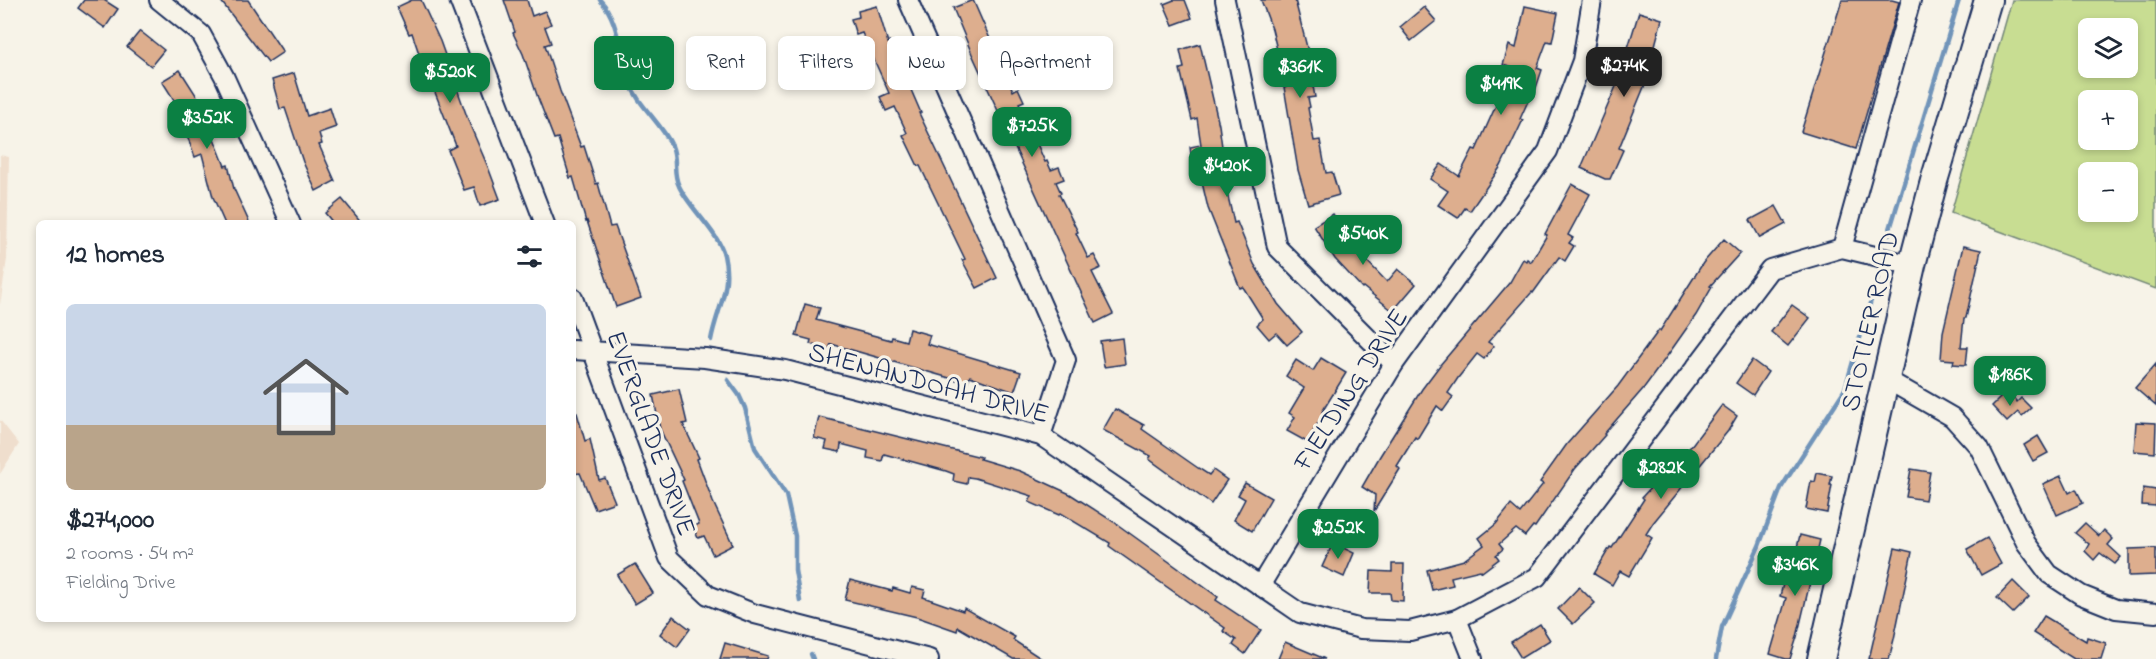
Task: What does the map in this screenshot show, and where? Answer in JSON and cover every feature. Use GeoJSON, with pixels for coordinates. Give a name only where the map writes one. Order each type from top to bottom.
{"type":"FeatureCollection","features":[{"type":"Feature","properties":{"kind":"street"},"geometry":{"type":"LineString","coordinates":[[159,0],[201,34],[224,76],[289,220]]}},
{"type":"Feature","properties":{"kind":"street"},"geometry":{"type":"LineString","coordinates":[[459,0],[543,220]]}},
{"type":"Feature","properties":{"kind":"street"},"geometry":{"type":"LineString","coordinates":[[908,0],[1066,360],[1041,436]]}},
{"type":"Feature","properties":{"kind":"street"},"geometry":{"type":"LineString","coordinates":[[1225,0],[1277,247],[1394,364]]}},
{"type":"Feature","properties":{"kind":"street","name":"FIELDING DRIVE"},"geometry":{"type":"LineString","coordinates":[[1260,586],[1394,364],[1548,151],[1582,61],[1592,0]]}},
{"type":"Feature","properties":{"kind":"street"},"geometry":{"type":"LineString","coordinates":[[1842,248],[1911,0]]}},
{"type":"Feature","properties":{"kind":"street","name":"STOTLER ROAD"},"geometry":{"type":"LineString","coordinates":[[1821,659],[1912,265],[1934,181],[1988,0]]}},
{"type":"Feature","properties":{"kind":"street","name":"SHENANDOAH DRIVE"},"geometry":{"type":"LineString","coordinates":[[576,350],[705,358],[785,370],[1041,436],[1300,613],[1360,629],[1410,631],[1457,619],[1537,577],[1770,269],[1842,248],[1912,265]]}},
{"type":"Feature","properties":{"kind":"street","name":"EVERGLADE DRIVE"},"geometry":{"type":"LineString","coordinates":[[576,306],[669,558],[708,595],[755,615],[929,659]]}},
{"type":"Feature","properties":{"kind":"street"},"geometry":{"type":"LineString","coordinates":[[1886,379],[1952,417],[1979,447],[2026,543],[2049,574],[2081,595],[2116,609],[2156,613]]}},
{"type":"Feature","properties":{"kind":"street"},"geometry":{"type":"LineString","coordinates":[[1457,619],[1473,659]]}},
{"type":"Feature","properties":{"kind":"shaded area"},"geometry":{"type":"Polygon","coordinates":[[[0,155],[9,157],[7,259],[0,305],[0,155]]]}},
{"type":"Feature","properties":{"kind":"shaded area"},"geometry":{"type":"Polygon","coordinates":[[[0,420],[19,444],[0,474],[0,420]]]}},
{"type":"Feature","properties":{"kind":"green space"},"geometry":{"type":"Polygon","coordinates":[[[2012,0],[2156,0],[2156,289],[1951,213],[2012,0]]]}},
{"type":"Feature","properties":{"kind":"building"},"geometry":{"type":"Polygon","coordinates":[[[84,0],[104,0],[118,9],[105,28],[78,8],[84,0]]]}},
{"type":"Feature","properties":{"kind":"building"},"geometry":{"type":"Polygon","coordinates":[[[220,0],[248,0],[283,52],[268,62],[220,0]]]}},
{"type":"Feature","properties":{"kind":"building"},"geometry":{"type":"Polygon","coordinates":[[[412,0],[421,0],[440,41],[500,199],[480,206],[474,187],[464,190],[448,150],[456,146],[429,77],[427,77],[412,33],[409,34],[397,7],[412,0]]]}},
{"type":"Feature","properties":{"kind":"building"},"geometry":{"type":"Polygon","coordinates":[[[504,0],[527,0],[532,16],[545,11],[551,24],[545,27],[551,43],[545,45],[560,91],[581,147],[584,146],[596,184],[598,183],[610,227],[615,226],[641,298],[616,307],[573,177],[570,178],[558,138],[554,139],[538,98],[513,33],[515,32],[504,0]]]}},
{"type":"Feature","properties":{"kind":"building"},"geometry":{"type":"Polygon","coordinates":[[[973,0],[989,36],[978,36],[978,67],[966,36],[953,8],[973,0]]]}},
{"type":"Feature","properties":{"kind":"building"},"geometry":{"type":"Polygon","coordinates":[[[1174,0],[1185,0],[1192,18],[1173,25],[1164,4],[1174,0]]]}},
{"type":"Feature","properties":{"kind":"building"},"geometry":{"type":"Polygon","coordinates":[[[1261,0],[1295,0],[1311,63],[1309,64],[1315,97],[1308,98],[1310,107],[1308,108],[1314,141],[1320,140],[1326,173],[1332,172],[1339,195],[1308,204],[1298,170],[1284,87],[1293,85],[1285,56],[1279,58],[1272,29],[1261,0]]]}},
{"type":"Feature","properties":{"kind":"building"},"geometry":{"type":"Polygon","coordinates":[[[1842,0],[1899,2],[1856,149],[1801,132],[1842,0]]]}},
{"type":"Feature","properties":{"kind":"building"},"geometry":{"type":"Polygon","coordinates":[[[877,6],[887,40],[887,89],[875,62],[875,36],[863,36],[862,33],[856,35],[851,19],[859,17],[858,11],[877,6]]]}},
{"type":"Feature","properties":{"kind":"building"},"geometry":{"type":"Polygon","coordinates":[[[1525,6],[1558,13],[1552,42],[1547,41],[1537,68],[1542,70],[1535,91],[1533,90],[1520,119],[1523,120],[1501,166],[1470,211],[1465,208],[1458,218],[1438,205],[1448,191],[1430,179],[1441,164],[1459,176],[1473,149],[1476,150],[1502,92],[1504,93],[1513,68],[1503,65],[1509,45],[1516,48],[1525,6]]]}},
{"type":"Feature","properties":{"kind":"building"},"geometry":{"type":"Polygon","coordinates":[[[1424,7],[1436,21],[1411,41],[1400,27],[1424,7]]]}},
{"type":"Feature","properties":{"kind":"building"},"geometry":{"type":"Polygon","coordinates":[[[1639,12],[1662,19],[1644,87],[1619,148],[1623,150],[1610,179],[1605,179],[1581,168],[1617,84],[1625,51],[1627,51],[1639,12]]]}},
{"type":"Feature","properties":{"kind":"building"},"geometry":{"type":"Polygon","coordinates":[[[140,31],[164,50],[151,66],[127,47],[140,31]]]}},
{"type":"Feature","properties":{"kind":"building"},"geometry":{"type":"Polygon","coordinates":[[[1200,44],[1219,125],[1224,161],[1220,161],[1234,223],[1237,222],[1254,264],[1278,304],[1302,332],[1287,345],[1276,333],[1269,339],[1257,325],[1263,319],[1243,287],[1240,288],[1208,208],[1197,161],[1192,162],[1190,147],[1201,145],[1197,118],[1192,120],[1180,69],[1184,68],[1180,50],[1200,44]]]}},
{"type":"Feature","properties":{"kind":"building"},"geometry":{"type":"Polygon","coordinates":[[[180,70],[198,98],[225,166],[228,165],[234,189],[248,220],[223,220],[213,197],[202,154],[195,157],[184,127],[190,125],[162,81],[180,70]]]}},
{"type":"Feature","properties":{"kind":"building"},"geometry":{"type":"Polygon","coordinates":[[[294,73],[307,116],[330,108],[336,127],[319,133],[322,144],[319,145],[335,181],[316,191],[303,162],[285,108],[280,109],[272,80],[294,73]]]}},
{"type":"Feature","properties":{"kind":"building"},"geometry":{"type":"Polygon","coordinates":[[[888,90],[911,90],[921,113],[919,113],[997,278],[977,288],[962,260],[965,259],[903,135],[907,133],[895,107],[886,111],[880,97],[889,93],[888,90]]]}},
{"type":"Feature","properties":{"kind":"building"},"geometry":{"type":"Polygon","coordinates":[[[988,90],[1019,90],[1024,101],[1019,103],[1045,162],[1047,161],[1051,170],[1059,167],[1064,179],[1056,182],[1061,193],[1059,194],[1088,258],[1094,255],[1101,268],[1092,272],[1113,314],[1095,323],[988,90]]]}},
{"type":"Feature","properties":{"kind":"building"},"geometry":{"type":"Polygon","coordinates":[[[1572,184],[1590,194],[1568,235],[1573,238],[1569,243],[1574,246],[1565,261],[1559,257],[1533,293],[1488,342],[1494,346],[1484,359],[1477,354],[1458,378],[1448,393],[1453,397],[1443,411],[1437,406],[1417,439],[1415,437],[1397,466],[1400,469],[1374,511],[1375,495],[1362,487],[1380,456],[1422,389],[1440,365],[1510,282],[1523,259],[1531,262],[1572,184]]]}},
{"type":"Feature","properties":{"kind":"building"},"geometry":{"type":"Polygon","coordinates":[[[342,199],[360,220],[331,220],[325,213],[342,199]]]}},
{"type":"Feature","properties":{"kind":"building"},"geometry":{"type":"Polygon","coordinates":[[[1776,206],[1786,224],[1760,238],[1750,220],[1776,206]]]}},
{"type":"Feature","properties":{"kind":"building"},"geometry":{"type":"Polygon","coordinates":[[[1333,214],[1346,235],[1344,237],[1387,282],[1398,269],[1416,284],[1393,311],[1362,288],[1335,259],[1314,226],[1333,214]]]}},
{"type":"Feature","properties":{"kind":"building"},"geometry":{"type":"Polygon","coordinates":[[[1724,239],[1740,253],[1710,286],[1712,287],[1696,315],[1665,359],[1643,389],[1575,469],[1535,527],[1533,526],[1525,536],[1516,529],[1499,544],[1503,549],[1496,555],[1499,559],[1482,572],[1480,570],[1451,577],[1453,585],[1432,590],[1427,570],[1464,560],[1484,545],[1479,538],[1496,524],[1511,505],[1520,513],[1543,484],[1540,482],[1567,444],[1618,386],[1660,331],[1703,263],[1724,239]]]}},
{"type":"Feature","properties":{"kind":"building"},"geometry":{"type":"Polygon","coordinates":[[[1963,246],[1981,250],[1966,318],[1964,318],[1961,347],[1968,347],[1966,365],[1953,364],[1954,360],[1941,359],[1943,332],[1963,246]]]}},
{"type":"Feature","properties":{"kind":"building"},"geometry":{"type":"Polygon","coordinates":[[[805,304],[820,308],[816,320],[891,340],[892,337],[906,341],[909,329],[930,335],[927,344],[1021,372],[1014,392],[970,376],[967,383],[831,344],[829,349],[810,344],[811,340],[796,336],[805,304]]]}},
{"type":"Feature","properties":{"kind":"building"},"geometry":{"type":"Polygon","coordinates":[[[1792,305],[1810,318],[1788,346],[1771,332],[1792,305]]]}},
{"type":"Feature","properties":{"kind":"building"},"geometry":{"type":"Polygon","coordinates":[[[1122,338],[1125,364],[1104,367],[1100,341],[1122,338]]]}},
{"type":"Feature","properties":{"kind":"building"},"geometry":{"type":"Polygon","coordinates":[[[1321,358],[1346,373],[1307,442],[1287,431],[1295,417],[1289,413],[1304,388],[1286,376],[1296,360],[1313,371],[1321,358]]]}},
{"type":"Feature","properties":{"kind":"building"},"geometry":{"type":"Polygon","coordinates":[[[1752,360],[1768,372],[1753,395],[1736,383],[1752,360]]]}},
{"type":"Feature","properties":{"kind":"building"},"geometry":{"type":"Polygon","coordinates":[[[2156,364],[2156,406],[2135,388],[2156,364]]]}},
{"type":"Feature","properties":{"kind":"building"},"geometry":{"type":"Polygon","coordinates":[[[679,389],[687,423],[683,424],[699,458],[697,459],[713,502],[733,545],[713,555],[704,536],[698,538],[693,527],[699,524],[682,481],[684,480],[660,429],[653,395],[679,389]]]}},
{"type":"Feature","properties":{"kind":"building"},"geometry":{"type":"Polygon","coordinates":[[[2007,391],[2017,402],[2021,398],[2031,408],[2022,416],[2018,412],[2007,422],[1992,406],[2007,391]]]}},
{"type":"Feature","properties":{"kind":"building"},"geometry":{"type":"Polygon","coordinates":[[[1722,405],[1737,416],[1728,431],[1653,523],[1646,534],[1652,538],[1629,576],[1620,571],[1612,585],[1594,574],[1644,499],[1642,497],[1667,474],[1722,405]]]}},
{"type":"Feature","properties":{"kind":"building"},"geometry":{"type":"Polygon","coordinates":[[[1115,409],[1144,425],[1142,429],[1209,475],[1213,470],[1227,480],[1211,504],[1149,459],[1151,456],[1103,430],[1115,409]]]}},
{"type":"Feature","properties":{"kind":"building"},"geometry":{"type":"Polygon","coordinates":[[[576,413],[585,441],[590,439],[599,480],[605,478],[615,502],[595,509],[580,473],[576,474],[576,413]]]}},
{"type":"Feature","properties":{"kind":"building"},"geometry":{"type":"Polygon","coordinates":[[[819,417],[981,457],[980,459],[1020,471],[1070,494],[1114,522],[1218,597],[1216,600],[1261,630],[1245,654],[1233,645],[1236,640],[1223,631],[1225,628],[1109,546],[1110,543],[1060,513],[1059,515],[1029,502],[1032,496],[975,478],[968,477],[967,484],[953,481],[954,474],[884,454],[882,461],[867,458],[868,451],[841,444],[840,452],[825,449],[827,441],[814,438],[819,417]]]}},
{"type":"Feature","properties":{"kind":"building"},"geometry":{"type":"Polygon","coordinates":[[[2136,422],[2156,423],[2155,453],[2134,451],[2136,422]]]}},
{"type":"Feature","properties":{"kind":"building"},"geometry":{"type":"Polygon","coordinates":[[[2038,436],[2048,453],[2033,461],[2024,445],[2038,436]]]}},
{"type":"Feature","properties":{"kind":"building"},"geometry":{"type":"Polygon","coordinates":[[[1911,469],[1930,472],[1925,500],[1906,497],[1911,469]]]}},
{"type":"Feature","properties":{"kind":"building"},"geometry":{"type":"Polygon","coordinates":[[[1817,473],[1832,476],[1827,513],[1806,509],[1811,481],[1815,482],[1817,473]]]}},
{"type":"Feature","properties":{"kind":"building"},"geometry":{"type":"Polygon","coordinates":[[[2061,476],[2069,493],[2076,489],[2083,503],[2057,515],[2043,484],[2061,476]]]}},
{"type":"Feature","properties":{"kind":"building"},"geometry":{"type":"Polygon","coordinates":[[[1245,483],[1271,498],[1252,531],[1234,520],[1245,499],[1238,495],[1245,483]]]}},
{"type":"Feature","properties":{"kind":"building"},"geometry":{"type":"Polygon","coordinates":[[[2143,488],[2156,490],[2156,506],[2142,505],[2143,488]]]}},
{"type":"Feature","properties":{"kind":"building"},"geometry":{"type":"Polygon","coordinates":[[[2085,523],[2099,536],[2104,530],[2113,539],[2108,545],[2121,557],[2115,564],[2100,553],[2094,560],[2085,551],[2089,544],[2075,533],[2085,523]]]}},
{"type":"Feature","properties":{"kind":"building"},"geometry":{"type":"Polygon","coordinates":[[[1800,535],[1820,540],[1797,637],[1790,659],[1786,659],[1770,654],[1786,598],[1780,596],[1783,584],[1788,585],[1800,535]]]}},
{"type":"Feature","properties":{"kind":"building"},"geometry":{"type":"Polygon","coordinates":[[[1987,538],[2001,564],[1981,575],[1967,549],[1987,538]]]}},
{"type":"Feature","properties":{"kind":"building"},"geometry":{"type":"Polygon","coordinates":[[[1333,543],[1354,553],[1344,577],[1322,567],[1333,543]]]}},
{"type":"Feature","properties":{"kind":"building"},"geometry":{"type":"Polygon","coordinates":[[[1895,548],[1912,552],[1894,639],[1889,659],[1869,659],[1895,548]]]}},
{"type":"Feature","properties":{"kind":"building"},"geometry":{"type":"Polygon","coordinates":[[[2156,548],[2156,575],[2129,576],[2129,549],[2156,548]]]}},
{"type":"Feature","properties":{"kind":"building"},"geometry":{"type":"Polygon","coordinates":[[[635,564],[653,593],[635,604],[617,575],[635,564]]]}},
{"type":"Feature","properties":{"kind":"building"},"geometry":{"type":"Polygon","coordinates":[[[1392,564],[1404,564],[1403,601],[1391,600],[1390,593],[1370,593],[1371,571],[1392,572],[1392,564]]]}},
{"type":"Feature","properties":{"kind":"building"},"geometry":{"type":"Polygon","coordinates":[[[850,580],[892,591],[893,588],[910,593],[912,587],[925,590],[923,597],[963,611],[964,608],[1015,637],[1013,640],[1042,659],[1013,659],[958,627],[957,631],[917,617],[845,600],[850,580]]]}},
{"type":"Feature","properties":{"kind":"building"},"geometry":{"type":"Polygon","coordinates":[[[2013,581],[2029,597],[2013,613],[1997,598],[2013,581]]]}},
{"type":"Feature","properties":{"kind":"building"},"geometry":{"type":"Polygon","coordinates":[[[1579,587],[1595,603],[1573,624],[1558,609],[1579,587]]]}},
{"type":"Feature","properties":{"kind":"building"},"geometry":{"type":"Polygon","coordinates":[[[673,616],[690,629],[677,647],[660,634],[673,616]]]}},
{"type":"Feature","properties":{"kind":"building"},"geometry":{"type":"Polygon","coordinates":[[[2044,616],[2086,641],[2087,637],[2106,643],[2101,659],[2074,659],[2033,633],[2044,616]]]}},
{"type":"Feature","properties":{"kind":"building"},"geometry":{"type":"Polygon","coordinates":[[[1540,624],[1550,640],[1521,658],[1511,642],[1540,624]]]}},
{"type":"Feature","properties":{"kind":"building"},"geometry":{"type":"Polygon","coordinates":[[[1285,642],[1325,659],[1278,659],[1285,642]]]}},
{"type":"Feature","properties":{"kind":"building"},"geometry":{"type":"Polygon","coordinates":[[[725,643],[768,656],[767,659],[720,659],[725,643]]]}},
{"type":"Feature","properties":{"kind":"waterway"},"geometry":{"type":"LineString","coordinates":[[600,0],[612,18],[633,90],[672,146],[679,186],[717,239],[724,255],[725,288],[711,340]]}},
{"type":"Feature","properties":{"kind":"waterway"},"geometry":{"type":"LineString","coordinates":[[1887,239],[1959,0]]}},
{"type":"Feature","properties":{"kind":"waterway"},"geometry":{"type":"LineString","coordinates":[[1716,659],[1722,627],[1759,546],[1781,488],[1845,389],[1878,276]]}},
{"type":"Feature","properties":{"kind":"waterway"},"geometry":{"type":"LineString","coordinates":[[728,380],[745,408],[755,448],[786,495],[795,536],[795,570],[800,601]]}},
{"type":"Feature","properties":{"kind":"waterway"},"geometry":{"type":"LineString","coordinates":[[811,654],[813,659]]}}]}
